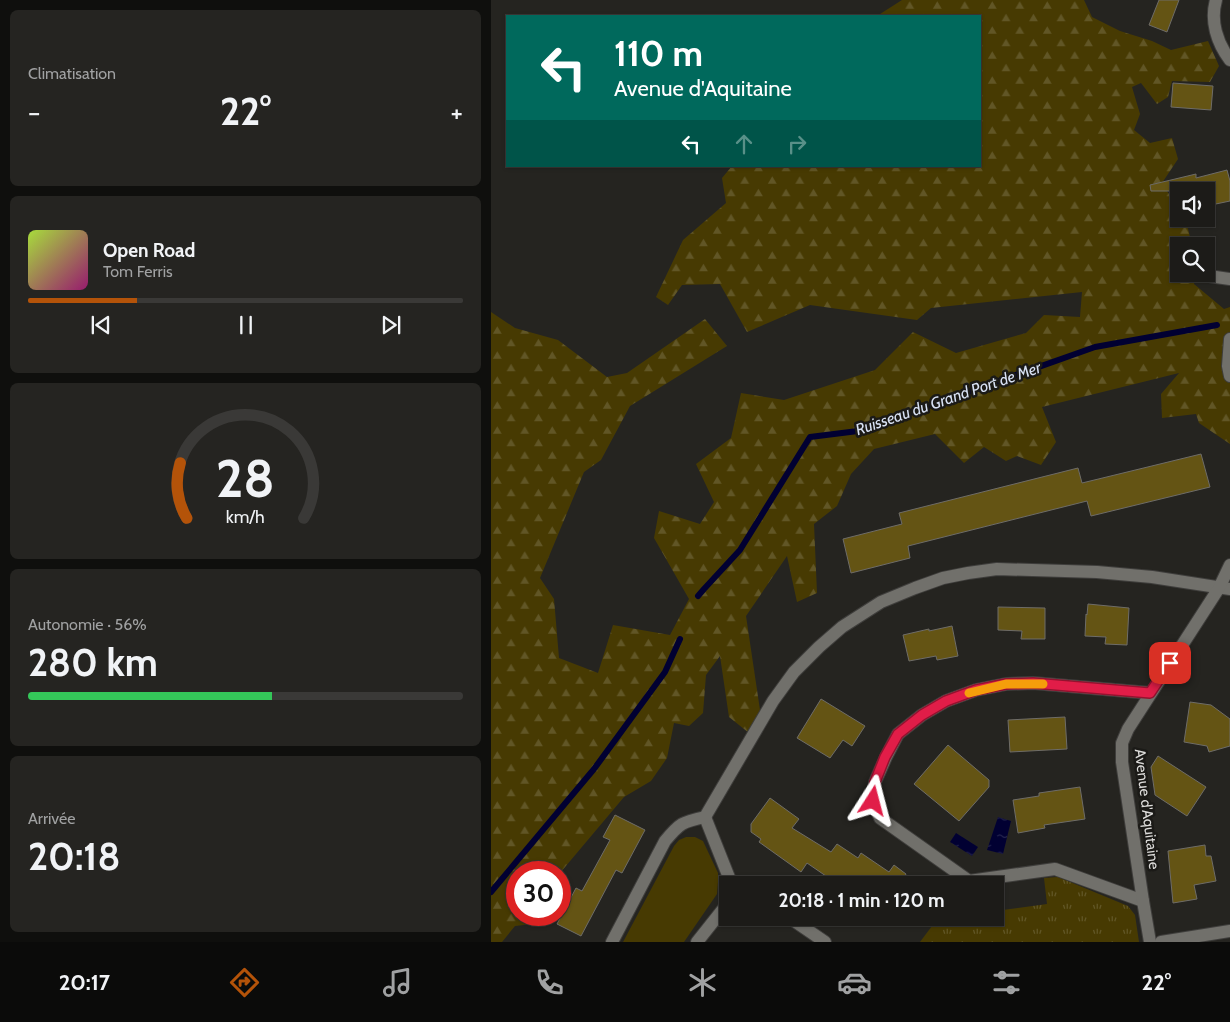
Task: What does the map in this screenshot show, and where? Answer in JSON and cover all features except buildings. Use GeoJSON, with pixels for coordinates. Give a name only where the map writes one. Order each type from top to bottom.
{"type":"FeatureCollection","features":[{"type":"Feature","properties":{"kind":"street"},"geometry":{"type":"LineString","coordinates":[[1215,0],[1213,8],[1215,29],[1221,49],[1230,60]]}},
{"type":"Feature","properties":{"kind":"street"},"geometry":{"type":"LineString","coordinates":[[1215,277],[1230,279]]}},
{"type":"Feature","properties":{"kind":"street"},"geometry":{"type":"LineString","coordinates":[[1230,339],[1228,366],[1230,376]]}},
{"type":"Feature","properties":{"kind":"street","name":"Avenue d'Aquitaine"},"geometry":{"type":"LineString","coordinates":[[1150,942],[1122,762],[1122,743],[1128,729],[1150,693],[1224,588],[1230,565]]}},
{"type":"Feature","properties":{"kind":"street"},"geometry":{"type":"LineString","coordinates":[[613,942],[665,841],[677,827],[687,821],[705,817],[773,701],[794,672],[842,627],[881,602],[943,578],[997,569],[1097,572],[1152,577],[1224,588]]}},
{"type":"Feature","properties":{"kind":"street"},"geometry":{"type":"LineString","coordinates":[[1143,901],[1055,869],[969,881],[880,818],[873,801],[875,782],[885,757],[898,734],[922,715],[946,701],[976,690],[1006,684],[1033,683],[1150,693]]}},
{"type":"Feature","properties":{"kind":"street"},"geometry":{"type":"LineString","coordinates":[[705,817],[729,876]]}},
{"type":"Feature","properties":{"kind":"street"},"geometry":{"type":"LineString","coordinates":[[697,942],[719,914]]}},
{"type":"Feature","properties":{"kind":"street"},"geometry":{"type":"LineString","coordinates":[[802,926],[825,942]]}},
{"type":"Feature","properties":{"kind":"street"},"geometry":{"type":"LineString","coordinates":[[1161,942],[1230,931]]}},
{"type":"Feature","properties":{"kind":"green space"},"geometry":{"type":"Polygon","coordinates":[[[902,0],[1084,0],[1092,17],[1120,31],[1152,41],[1171,50],[1208,41],[1219,66],[1210,82],[1172,81],[1168,97],[1157,104],[1141,83],[1132,87],[1140,114],[1134,130],[1150,143],[1172,138],[1178,159],[1162,183],[1170,196],[1170,227],[1188,227],[1190,237],[1170,237],[1170,282],[1194,282],[1194,284],[1224,309],[1230,307],[1230,444],[1199,423],[1196,414],[1162,418],[1161,394],[1179,373],[1042,407],[1056,442],[1041,465],[1017,456],[1006,461],[984,447],[964,463],[935,434],[874,449],[851,474],[837,506],[814,524],[817,593],[797,602],[787,556],[746,616],[760,710],[749,733],[729,717],[720,656],[706,675],[703,713],[689,726],[674,723],[667,758],[651,781],[624,797],[570,861],[506,861],[506,926],[515,926],[502,942],[491,942],[491,312],[515,328],[558,340],[607,377],[627,373],[705,319],[727,346],[630,406],[601,460],[584,472],[540,578],[554,599],[559,658],[598,673],[613,625],[670,635],[689,599],[654,538],[659,511],[700,524],[714,502],[696,464],[731,438],[741,393],[784,400],[875,370],[913,332],[956,353],[1026,333],[1044,315],[1080,317],[1082,292],[931,308],[917,320],[810,305],[747,332],[720,284],[682,285],[668,305],[656,297],[683,240],[726,203],[722,178],[731,167],[981,167],[981,15],[879,15],[902,0]]]}},
{"type":"Feature","properties":{"kind":"green space"},"geometry":{"type":"Polygon","coordinates":[[[686,837],[695,837],[703,841],[718,873],[717,894],[684,942],[623,942],[674,846],[679,840],[686,837]]]}},
{"type":"Feature","properties":{"kind":"green space"},"geometry":{"type":"Polygon","coordinates":[[[1058,877],[1128,906],[1135,915],[1139,942],[920,942],[932,926],[1004,926],[1004,910],[1047,904],[1044,878],[1058,877]]]}},
{"type":"Feature","properties":{"kind":"water"},"geometry":{"type":"Polygon","coordinates":[[[998,817],[1011,821],[1003,854],[987,850],[998,817]]]}},
{"type":"Feature","properties":{"kind":"water"},"geometry":{"type":"Polygon","coordinates":[[[956,833],[978,847],[972,856],[950,842],[956,833]]]}},
{"type":"Feature","properties":{"kind":"waterway","name":"Ruisseau du Grand Port de Mer"},"geometry":{"type":"LineString","coordinates":[[698,596],[740,550],[810,437],[858,431],[1095,347],[1217,325]]}},
{"type":"Feature","properties":{"kind":"waterway","name":"Ruisseau du Grand Port de Mer"},"geometry":{"type":"LineString","coordinates":[[491,892],[594,769],[665,672],[680,639]]}},
{"type":"Feature","properties":{"kind":"slow traffic"},"geometry":{"type":"LineString","coordinates":[[969,693],[1006,684],[1043,684]]}},
{"type":"Feature","properties":{"kind":"route"},"geometry":{"type":"LineString","coordinates":[[873,801],[875,782],[885,757],[898,734],[922,715],[946,701],[976,690],[1006,684],[1033,683],[1150,693],[1170,663]]}}]}
